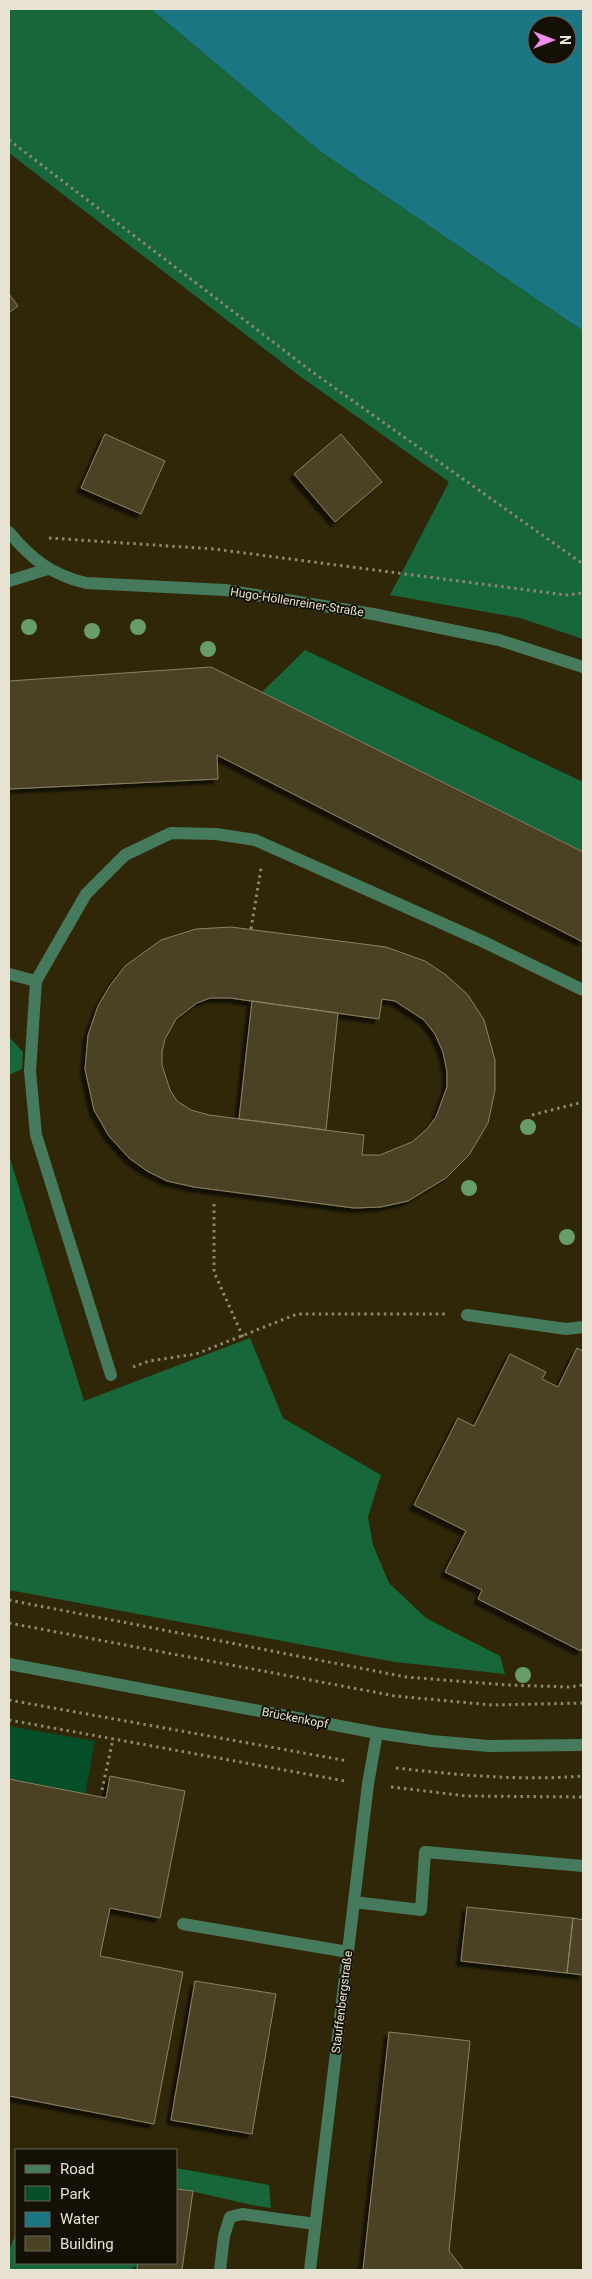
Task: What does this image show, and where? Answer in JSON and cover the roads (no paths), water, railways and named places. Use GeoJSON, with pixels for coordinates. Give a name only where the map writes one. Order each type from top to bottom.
{"type":"FeatureCollection","features":[{"type":"Feature","properties":{"kind":"street","name":"Hugo-Höllenreiner-Straße"},"geometry":{"type":"LineString","coordinates":[[10,534],[48,569],[64,578],[86,583],[225,590],[373,614],[499,640],[583,667]]}},
{"type":"Feature","properties":{"kind":"street"},"geometry":{"type":"LineString","coordinates":[[9,581],[48,569]]}},
{"type":"Feature","properties":{"kind":"street"},"geometry":{"type":"LineString","coordinates":[[111,1375],[36,1135],[30,1071],[36,981],[86,894],[126,855],[170,833],[216,834],[254,840],[484,942],[583,990]]}},
{"type":"Feature","properties":{"kind":"street"},"geometry":{"type":"LineString","coordinates":[[9,974],[36,981]]}},
{"type":"Feature","properties":{"kind":"street"},"geometry":{"type":"LineString","coordinates":[[468,1315],[566,1330],[583,1326]]}},
{"type":"Feature","properties":{"kind":"street","name":"Brückenkopf"},"geometry":{"type":"LineString","coordinates":[[9,1664],[377,1733],[432,1741],[489,1746],[583,1744]]}},
{"type":"Feature","properties":{"kind":"street","name":"Stauffenbergstraße"},"geometry":{"type":"LineString","coordinates":[[310,2270],[368,1784],[377,1733]]}},
{"type":"Feature","properties":{"kind":"street"},"geometry":{"type":"LineString","coordinates":[[354,1902],[421,1910],[425,1852],[583,1866]]}},
{"type":"Feature","properties":{"kind":"street"},"geometry":{"type":"LineString","coordinates":[[183,1924],[348,1952]]}},
{"type":"Feature","properties":{"kind":"street"},"geometry":{"type":"LineString","coordinates":[[220,2270],[224,2236],[230,2217],[242,2214],[315,2224]]}},
{"type":"Feature","properties":{"kind":"water"},"geometry":{"type":"Polygon","coordinates":[[[151,9],[583,9],[583,331],[321,152],[151,9]]]}}]}
